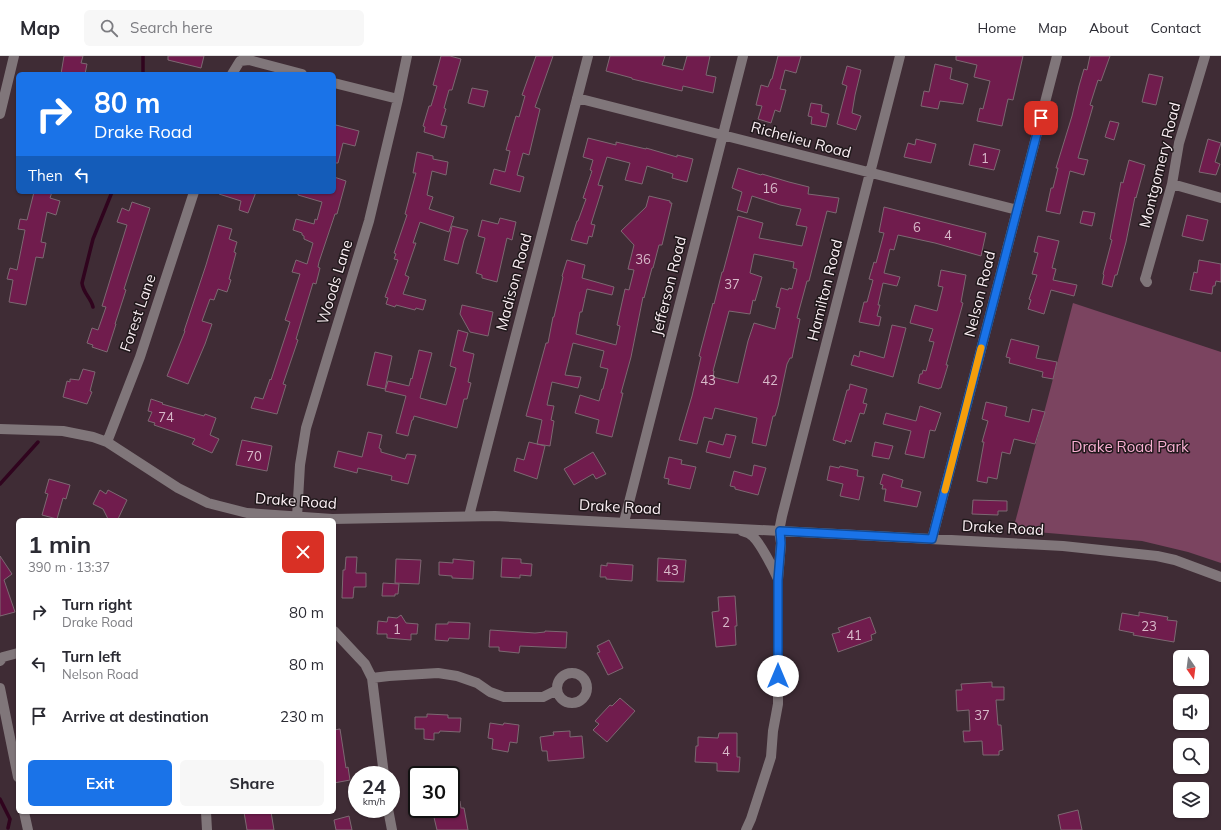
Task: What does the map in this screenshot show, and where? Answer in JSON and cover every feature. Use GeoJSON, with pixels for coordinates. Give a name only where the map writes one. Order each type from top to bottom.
{"type":"FeatureCollection","features":[{"type":"Feature","properties":{"kind":"street"},"geometry":{"type":"LineString","coordinates":[[0,114],[14,56]]}},
{"type":"Feature","properties":{"kind":"street","name":"Woods Lane"},"geometry":{"type":"LineString","coordinates":[[297,517],[300,465],[306,428],[369,221],[407,56]]}},
{"type":"Feature","properties":{"kind":"street","name":"Madison Road"},"geometry":{"type":"LineString","coordinates":[[469,516],[588,56]]}},
{"type":"Feature","properties":{"kind":"street","name":"Jefferson Road"},"geometry":{"type":"LineString","coordinates":[[624,522],[743,56]]}},
{"type":"Feature","properties":{"kind":"street","name":"Hamilton Road"},"geometry":{"type":"LineString","coordinates":[[746,830],[771,757],[773,731],[778,704],[778,580],[782,516],[900,56]]}},
{"type":"Feature","properties":{"kind":"street","name":"Nelson Road"},"geometry":{"type":"LineString","coordinates":[[932,539],[1057,56]]}},
{"type":"Feature","properties":{"kind":"street","name":"Montgomery Road"},"geometry":{"type":"LineString","coordinates":[[1147,282],[1146,276],[1172,184],[1179,143],[1205,56]]}},
{"type":"Feature","properties":{"kind":"street"},"geometry":{"type":"LineString","coordinates":[[233,72],[239,58],[294,72]]}},
{"type":"Feature","properties":{"kind":"street"},"geometry":{"type":"LineString","coordinates":[[336,83],[398,100]]}},
{"type":"Feature","properties":{"kind":"street","name":"Richelieu Road"},"geometry":{"type":"LineString","coordinates":[[577,98],[870,174],[1017,210]]}},
{"type":"Feature","properties":{"kind":"street"},"geometry":{"type":"LineString","coordinates":[[1172,184],[1221,198]]}},
{"type":"Feature","properties":{"kind":"street","name":"Forest Lane"},"geometry":{"type":"LineString","coordinates":[[107,442],[140,357],[193,194]]}},
{"type":"Feature","properties":{"kind":"street","name":"Drake Road"},"geometry":{"type":"LineString","coordinates":[[0,429],[63,431],[93,437],[107,442],[178,488],[208,503],[247,513],[307,518]]}},
{"type":"Feature","properties":{"kind":"street","name":"Drake Road"},"geometry":{"type":"LineString","coordinates":[[336,520],[495,516],[1063,546],[1137,553],[1176,560],[1221,577]]}},
{"type":"Feature","properties":{"kind":"street"},"geometry":{"type":"LineString","coordinates":[[738,529],[752,535],[756,540],[773,568],[778,580]]}},
{"type":"Feature","properties":{"kind":"street"},"geometry":{"type":"LineString","coordinates":[[336,633],[365,664],[372,678],[383,766]]}},
{"type":"Feature","properties":{"kind":"street"},"geometry":{"type":"LineString","coordinates":[[0,661],[3,657],[16,653]]}},
{"type":"Feature","properties":{"kind":"street"},"geometry":{"type":"LineString","coordinates":[[372,678],[438,673],[458,676],[477,683],[490,692],[504,697],[518,698],[543,697],[557,690]]}},
{"type":"Feature","properties":{"kind":"street"},"geometry":{"type":"LineString","coordinates":[[0,688],[16,767]]}},
{"type":"Feature","properties":{"kind":"street"},"geometry":{"type":"LineString","coordinates":[[24,814],[28,830]]}},
{"type":"Feature","properties":{"kind":"street"},"geometry":{"type":"LineString","coordinates":[[206,814],[207,830]]}},
{"type":"Feature","properties":{"kind":"street"},"geometry":{"type":"LineString","coordinates":[[390,818],[392,830]]}},
{"type":"Feature","properties":{"kind":"green space","name":"Drake Road Park"},"geometry":{"type":"Polygon","coordinates":[[[1073,303],[1221,352],[1221,563],[1188,552],[1142,541],[1013,530],[1073,303]]]}},
{"type":"Feature","properties":{"kind":"building"},"geometry":{"type":"Polygon","coordinates":[[[64,56],[83,56],[81,63],[87,64],[85,72],[61,72],[64,56]]]}},
{"type":"Feature","properties":{"kind":"building"},"geometry":{"type":"Polygon","coordinates":[[[168,56],[204,56],[201,68],[168,60],[168,56]]]}},
{"type":"Feature","properties":{"kind":"building"},"geometry":{"type":"Polygon","coordinates":[[[441,56],[450,56],[461,59],[452,90],[449,90],[444,108],[446,109],[441,125],[447,126],[444,138],[424,132],[425,127],[423,126],[437,86],[433,85],[441,56]]]}},
{"type":"Feature","properties":{"kind":"building"},"geometry":{"type":"Polygon","coordinates":[[[536,56],[553,56],[535,107],[540,109],[529,155],[523,153],[517,175],[524,177],[520,192],[490,184],[494,169],[505,172],[510,151],[506,150],[516,116],[519,117],[525,96],[522,95],[536,56]]]}},
{"type":"Feature","properties":{"kind":"building"},"geometry":{"type":"Polygon","coordinates":[[[610,56],[665,56],[662,65],[683,70],[687,56],[710,56],[706,75],[716,77],[713,93],[683,86],[682,91],[606,71],[610,56]]]}},
{"type":"Feature","properties":{"kind":"building"},"geometry":{"type":"Polygon","coordinates":[[[778,56],[801,56],[796,73],[785,70],[780,89],[786,90],[780,112],[775,110],[771,123],[758,119],[762,106],[756,105],[761,85],[768,87],[772,79],[778,56]]]}},
{"type":"Feature","properties":{"kind":"building"},"geometry":{"type":"Polygon","coordinates":[[[956,56],[1023,56],[1013,100],[1008,99],[1002,126],[977,121],[980,108],[983,109],[990,81],[974,77],[977,65],[956,60],[956,56]]]}},
{"type":"Feature","properties":{"kind":"building"},"geometry":{"type":"Polygon","coordinates":[[[1090,56],[1110,56],[1101,81],[1098,80],[1090,105],[1093,106],[1078,158],[1088,160],[1084,175],[1070,171],[1060,214],[1046,211],[1051,188],[1053,188],[1058,168],[1056,168],[1072,116],[1079,86],[1084,69],[1087,70],[1090,56]]]}},
{"type":"Feature","properties":{"kind":"building"},"geometry":{"type":"Polygon","coordinates":[[[935,64],[952,68],[950,79],[968,84],[963,104],[940,101],[938,109],[921,106],[924,91],[929,92],[935,64]]]}},
{"type":"Feature","properties":{"kind":"building"},"geometry":{"type":"Polygon","coordinates":[[[847,66],[861,70],[852,113],[861,116],[856,130],[837,124],[847,86],[842,84],[847,66]]]}},
{"type":"Feature","properties":{"kind":"building"},"geometry":{"type":"Polygon","coordinates":[[[1149,74],[1163,77],[1156,105],[1142,102],[1149,74]]]}},
{"type":"Feature","properties":{"kind":"building"},"geometry":{"type":"Polygon","coordinates":[[[472,88],[488,91],[484,107],[468,103],[472,88]]]}},
{"type":"Feature","properties":{"kind":"building"},"geometry":{"type":"Polygon","coordinates":[[[811,103],[822,105],[821,112],[829,114],[826,127],[811,124],[812,117],[808,116],[811,103]]]}},
{"type":"Feature","properties":{"kind":"building"},"geometry":{"type":"Polygon","coordinates":[[[1110,121],[1119,123],[1114,140],[1105,137],[1110,121]]]}},
{"type":"Feature","properties":{"kind":"building"},"geometry":{"type":"Polygon","coordinates":[[[336,125],[359,131],[355,146],[343,143],[338,163],[336,163],[336,125]]]}},
{"type":"Feature","properties":{"kind":"building"},"geometry":{"type":"Polygon","coordinates":[[[588,138],[616,145],[616,142],[646,148],[677,157],[677,155],[693,159],[687,182],[672,178],[673,174],[647,166],[642,184],[625,180],[630,163],[607,157],[598,185],[603,186],[591,224],[595,225],[592,237],[589,236],[587,244],[571,240],[586,199],[583,198],[592,171],[590,170],[593,160],[583,157],[588,138]]]}},
{"type":"Feature","properties":{"kind":"building"},"geometry":{"type":"Polygon","coordinates":[[[916,139],[936,144],[931,163],[904,157],[908,143],[915,145],[916,139]]]}},
{"type":"Feature","properties":{"kind":"building"},"geometry":{"type":"Polygon","coordinates":[[[1208,139],[1221,143],[1215,162],[1220,164],[1216,175],[1199,172],[1208,139]]]}},
{"type":"Feature","properties":{"kind":"building"},"geometry":{"type":"Polygon","coordinates":[[[974,144],[1000,150],[994,170],[969,165],[974,144]]]}},
{"type":"Feature","properties":{"kind":"building"},"geometry":{"type":"Polygon","coordinates":[[[417,152],[433,156],[433,159],[448,162],[446,175],[432,171],[427,195],[433,197],[429,209],[454,217],[449,232],[420,222],[413,243],[416,243],[405,275],[409,277],[403,294],[426,300],[423,310],[416,308],[415,310],[396,305],[395,307],[386,304],[388,298],[385,297],[398,260],[394,259],[396,254],[394,253],[407,215],[405,214],[416,173],[413,173],[417,152]]]}},
{"type":"Feature","properties":{"kind":"building"},"geometry":{"type":"Polygon","coordinates":[[[1129,160],[1145,165],[1136,198],[1135,197],[1126,242],[1117,275],[1115,275],[1112,287],[1102,284],[1103,274],[1112,240],[1110,239],[1121,182],[1123,183],[1129,160]]]}},
{"type":"Feature","properties":{"kind":"building"},"geometry":{"type":"Polygon","coordinates":[[[738,168],[809,187],[808,194],[839,198],[836,213],[827,211],[809,281],[807,281],[797,318],[800,319],[792,358],[790,358],[787,364],[778,406],[775,416],[773,416],[766,446],[752,443],[757,418],[715,408],[712,419],[704,417],[697,444],[679,440],[692,396],[701,357],[699,356],[738,216],[763,223],[759,238],[802,246],[807,227],[796,225],[801,209],[780,205],[752,196],[747,213],[737,210],[742,192],[732,188],[738,168]],[[754,254],[750,273],[762,277],[755,301],[753,300],[750,314],[729,311],[713,371],[713,377],[738,383],[754,323],[775,329],[780,308],[776,307],[781,288],[788,290],[789,288],[792,289],[797,269],[793,268],[794,262],[754,254]]]}},
{"type":"Feature","properties":{"kind":"building"},"geometry":{"type":"Polygon","coordinates":[[[336,178],[346,181],[337,214],[335,214],[319,262],[318,267],[320,268],[316,284],[313,283],[296,339],[298,340],[283,384],[286,385],[277,414],[251,408],[255,397],[263,399],[270,379],[271,380],[290,322],[285,320],[300,274],[292,272],[296,260],[307,264],[313,243],[304,239],[302,233],[293,230],[296,219],[314,224],[315,219],[317,220],[322,202],[298,195],[336,194],[336,178]]]}},
{"type":"Feature","properties":{"kind":"building"},"geometry":{"type":"Polygon","coordinates":[[[34,194],[51,194],[50,198],[60,201],[56,215],[47,212],[41,242],[46,243],[43,258],[36,257],[26,305],[9,302],[13,280],[7,279],[10,268],[17,270],[25,230],[18,229],[20,219],[27,220],[34,194]]]}},
{"type":"Feature","properties":{"kind":"building"},"geometry":{"type":"Polygon","coordinates":[[[219,194],[255,194],[248,213],[239,210],[241,201],[219,194]]]}},
{"type":"Feature","properties":{"kind":"building"},"geometry":{"type":"Polygon","coordinates":[[[649,196],[670,201],[670,203],[672,203],[662,245],[659,245],[644,298],[643,297],[631,357],[621,393],[623,393],[612,437],[596,433],[599,420],[575,413],[580,395],[599,401],[608,369],[600,367],[604,351],[573,343],[565,375],[581,377],[578,388],[552,382],[547,405],[554,406],[551,420],[554,421],[550,446],[537,444],[542,420],[526,416],[546,343],[548,343],[562,276],[567,260],[585,265],[582,278],[614,287],[612,295],[587,289],[582,312],[580,312],[576,334],[616,345],[620,326],[617,325],[625,289],[629,290],[634,270],[628,269],[634,245],[621,231],[646,207],[649,196]]]}},
{"type":"Feature","properties":{"kind":"building"},"geometry":{"type":"Polygon","coordinates":[[[132,202],[150,208],[124,289],[126,290],[107,352],[92,347],[93,345],[87,343],[92,328],[98,330],[106,307],[102,306],[127,225],[117,222],[122,208],[129,211],[132,202]]]}},
{"type":"Feature","properties":{"kind":"building"},"geometry":{"type":"Polygon","coordinates":[[[884,207],[986,233],[981,256],[935,243],[898,235],[894,250],[890,249],[884,273],[900,277],[897,286],[883,283],[878,305],[880,305],[877,316],[881,317],[879,326],[859,322],[864,302],[867,302],[873,280],[869,279],[874,262],[876,263],[884,233],[879,232],[884,207]]]}},
{"type":"Feature","properties":{"kind":"building"},"geometry":{"type":"Polygon","coordinates":[[[1083,211],[1095,213],[1092,226],[1080,223],[1083,211]]]}},
{"type":"Feature","properties":{"kind":"building"},"geometry":{"type":"Polygon","coordinates":[[[1187,215],[1208,220],[1203,241],[1182,236],[1187,215]]]}},
{"type":"Feature","properties":{"kind":"building"},"geometry":{"type":"Polygon","coordinates":[[[500,218],[516,222],[512,240],[507,238],[497,282],[482,278],[482,275],[476,273],[485,238],[478,236],[482,220],[498,224],[500,218]]]}},
{"type":"Feature","properties":{"kind":"building"},"geometry":{"type":"Polygon","coordinates":[[[218,225],[232,229],[229,239],[237,242],[234,252],[236,253],[229,279],[231,280],[227,292],[218,289],[214,300],[210,299],[202,321],[212,324],[188,384],[167,376],[185,331],[218,225]]]}},
{"type":"Feature","properties":{"kind":"building"},"geometry":{"type":"Polygon","coordinates":[[[452,226],[468,230],[458,264],[444,260],[452,226]]]}},
{"type":"Feature","properties":{"kind":"building"},"geometry":{"type":"Polygon","coordinates":[[[1038,236],[1059,241],[1052,268],[1056,269],[1053,280],[1077,285],[1074,296],[1051,290],[1044,314],[1028,309],[1031,300],[1029,299],[1037,275],[1032,274],[1038,253],[1034,252],[1038,236]]]}},
{"type":"Feature","properties":{"kind":"building"},"geometry":{"type":"Polygon","coordinates":[[[1199,260],[1221,264],[1221,282],[1216,281],[1215,286],[1213,286],[1212,294],[1190,290],[1194,272],[1197,273],[1199,260]]]}},
{"type":"Feature","properties":{"kind":"building"},"geometry":{"type":"Polygon","coordinates":[[[941,270],[966,275],[961,302],[963,303],[946,365],[948,365],[941,388],[939,389],[918,383],[920,374],[922,374],[923,370],[926,371],[934,342],[929,341],[933,329],[910,323],[915,305],[937,311],[943,287],[938,286],[941,270]]]}},
{"type":"Feature","properties":{"kind":"building"},"geometry":{"type":"Polygon","coordinates":[[[462,305],[493,312],[488,336],[470,332],[460,314],[462,305]]]}},
{"type":"Feature","properties":{"kind":"building"},"geometry":{"type":"Polygon","coordinates":[[[892,325],[906,328],[893,377],[851,365],[854,355],[859,357],[860,351],[884,358],[892,325]]]}},
{"type":"Feature","properties":{"kind":"building"},"geometry":{"type":"Polygon","coordinates":[[[458,330],[468,333],[463,351],[474,354],[468,382],[471,383],[467,399],[464,399],[457,428],[414,416],[408,436],[396,433],[406,396],[385,391],[388,381],[409,386],[419,350],[432,353],[420,398],[446,405],[456,368],[450,366],[458,330]]]}},
{"type":"Feature","properties":{"kind":"building"},"geometry":{"type":"Polygon","coordinates":[[[1011,339],[1039,346],[1036,358],[1057,362],[1053,379],[1042,377],[1043,372],[1009,363],[1010,358],[1006,357],[1011,339]]]}},
{"type":"Feature","properties":{"kind":"building"},"geometry":{"type":"Polygon","coordinates":[[[375,352],[392,356],[385,389],[367,385],[375,352]]]}},
{"type":"Feature","properties":{"kind":"building"},"geometry":{"type":"Polygon","coordinates":[[[83,369],[95,372],[90,391],[92,392],[87,404],[63,397],[67,381],[70,382],[70,379],[79,380],[83,369]]]}},
{"type":"Feature","properties":{"kind":"building"},"geometry":{"type":"Polygon","coordinates":[[[850,384],[867,389],[863,403],[867,404],[864,414],[860,413],[851,442],[846,440],[845,444],[833,440],[850,384]]]}},
{"type":"Feature","properties":{"kind":"building"},"geometry":{"type":"Polygon","coordinates":[[[151,399],[163,403],[162,404],[216,418],[210,435],[219,439],[212,453],[192,444],[195,439],[154,425],[155,423],[148,421],[152,412],[148,411],[151,399]]]}},
{"type":"Feature","properties":{"kind":"building"},"geometry":{"type":"Polygon","coordinates":[[[986,402],[1007,407],[1005,416],[1029,422],[1032,409],[1045,412],[1035,444],[1014,439],[1010,454],[1002,452],[997,479],[988,477],[987,483],[977,481],[984,442],[982,442],[988,421],[982,419],[986,402]]]}},
{"type":"Feature","properties":{"kind":"building"},"geometry":{"type":"Polygon","coordinates":[[[920,406],[941,413],[935,431],[930,430],[924,458],[905,454],[911,431],[883,424],[886,413],[916,421],[920,406]]]}},
{"type":"Feature","properties":{"kind":"building"},"geometry":{"type":"Polygon","coordinates":[[[368,432],[382,435],[379,448],[381,449],[381,452],[405,459],[407,454],[416,455],[408,484],[391,480],[392,476],[358,468],[357,473],[334,467],[338,451],[362,457],[368,432]]]}},
{"type":"Feature","properties":{"kind":"building"},"geometry":{"type":"Polygon","coordinates":[[[726,434],[736,436],[730,458],[706,452],[709,441],[723,445],[726,434]]]}},
{"type":"Feature","properties":{"kind":"building"},"geometry":{"type":"Polygon","coordinates":[[[242,440],[272,446],[267,471],[236,465],[242,440]]]}},
{"type":"Feature","properties":{"kind":"building"},"geometry":{"type":"Polygon","coordinates":[[[529,442],[545,446],[537,479],[514,471],[517,458],[524,460],[529,442]]]}},
{"type":"Feature","properties":{"kind":"building"},"geometry":{"type":"Polygon","coordinates":[[[875,442],[893,446],[889,459],[872,456],[875,442]]]}},
{"type":"Feature","properties":{"kind":"building"},"geometry":{"type":"Polygon","coordinates":[[[593,452],[606,474],[596,479],[593,474],[574,485],[564,469],[593,452]]]}},
{"type":"Feature","properties":{"kind":"building"},"geometry":{"type":"Polygon","coordinates":[[[669,457],[682,460],[681,464],[696,467],[690,489],[668,484],[669,479],[664,478],[669,457]]]}},
{"type":"Feature","properties":{"kind":"building"},"geometry":{"type":"Polygon","coordinates":[[[754,465],[766,468],[758,495],[735,489],[735,487],[730,486],[734,471],[752,476],[754,465]]]}},
{"type":"Feature","properties":{"kind":"building"},"geometry":{"type":"Polygon","coordinates":[[[830,466],[839,468],[840,466],[858,470],[857,476],[864,477],[859,500],[840,496],[843,484],[827,480],[830,466]]]}},
{"type":"Feature","properties":{"kind":"building"},"geometry":{"type":"Polygon","coordinates":[[[883,474],[903,480],[901,487],[921,492],[917,507],[884,501],[886,489],[882,489],[883,485],[880,484],[883,474]]]}},
{"type":"Feature","properties":{"kind":"building"},"geometry":{"type":"Polygon","coordinates":[[[49,479],[70,485],[66,499],[63,498],[57,518],[42,515],[48,494],[45,493],[49,479]]]}},
{"type":"Feature","properties":{"kind":"building"},"geometry":{"type":"Polygon","coordinates":[[[100,490],[106,494],[108,490],[127,500],[118,518],[108,518],[103,509],[93,504],[100,490]]]}},
{"type":"Feature","properties":{"kind":"building"},"geometry":{"type":"Polygon","coordinates":[[[973,500],[1007,501],[1007,511],[998,511],[998,515],[972,514],[973,500]]]}},
{"type":"Feature","properties":{"kind":"building"},"geometry":{"type":"Polygon","coordinates":[[[0,556],[12,574],[4,580],[15,612],[0,616],[0,556]]]}},
{"type":"Feature","properties":{"kind":"building"},"geometry":{"type":"Polygon","coordinates":[[[346,557],[357,557],[356,573],[366,573],[366,587],[354,587],[353,598],[342,598],[343,570],[345,570],[346,557]]]}},
{"type":"Feature","properties":{"kind":"building"},"geometry":{"type":"Polygon","coordinates":[[[502,558],[521,559],[521,563],[532,564],[531,576],[520,575],[520,578],[501,577],[502,558]]]}},
{"type":"Feature","properties":{"kind":"building"},"geometry":{"type":"Polygon","coordinates":[[[658,558],[686,560],[684,582],[657,581],[658,558]]]}},
{"type":"Feature","properties":{"kind":"building"},"geometry":{"type":"Polygon","coordinates":[[[396,559],[421,560],[419,584],[395,583],[396,559]]]}},
{"type":"Feature","properties":{"kind":"building"},"geometry":{"type":"Polygon","coordinates":[[[453,559],[474,561],[473,579],[452,578],[452,576],[439,575],[439,562],[453,563],[453,559]]]}},
{"type":"Feature","properties":{"kind":"building"},"geometry":{"type":"Polygon","coordinates":[[[607,563],[633,565],[632,581],[606,579],[606,577],[600,577],[601,565],[607,566],[607,563]]]}},
{"type":"Feature","properties":{"kind":"building"},"geometry":{"type":"Polygon","coordinates":[[[383,583],[399,584],[398,594],[395,594],[395,596],[382,596],[383,583]]]}},
{"type":"Feature","properties":{"kind":"building"},"geometry":{"type":"Polygon","coordinates":[[[735,596],[737,626],[735,626],[736,645],[716,647],[712,612],[719,611],[718,597],[735,596]]]}},
{"type":"Feature","properties":{"kind":"building"},"geometry":{"type":"Polygon","coordinates":[[[1139,612],[1168,617],[1167,620],[1177,621],[1174,642],[1133,635],[1134,633],[1119,630],[1122,613],[1139,616],[1139,612]]]}},
{"type":"Feature","properties":{"kind":"building"},"geometry":{"type":"Polygon","coordinates":[[[401,615],[406,623],[418,624],[417,634],[411,634],[411,640],[387,638],[387,634],[377,634],[378,621],[387,622],[388,617],[397,618],[401,615]]]}},
{"type":"Feature","properties":{"kind":"building"},"geometry":{"type":"Polygon","coordinates":[[[870,617],[876,633],[871,635],[872,640],[838,652],[832,634],[840,632],[838,628],[870,617]]]}},
{"type":"Feature","properties":{"kind":"building"},"geometry":{"type":"Polygon","coordinates":[[[448,622],[470,623],[469,639],[449,638],[448,641],[435,640],[436,624],[448,624],[448,622]]]}},
{"type":"Feature","properties":{"kind":"building"},"geometry":{"type":"Polygon","coordinates":[[[490,630],[535,633],[545,631],[567,632],[566,648],[520,646],[519,653],[499,651],[499,647],[489,647],[490,630]]]}},
{"type":"Feature","properties":{"kind":"building"},"geometry":{"type":"Polygon","coordinates":[[[609,640],[623,668],[608,675],[597,653],[600,652],[597,646],[609,640]]]}},
{"type":"Feature","properties":{"kind":"building"},"geometry":{"type":"Polygon","coordinates":[[[992,682],[992,687],[1004,687],[1004,700],[996,700],[998,725],[1001,725],[1003,750],[999,751],[999,755],[983,755],[982,741],[964,742],[963,731],[970,731],[969,710],[957,711],[956,690],[962,690],[961,684],[992,682]]]}},
{"type":"Feature","properties":{"kind":"building"},"geometry":{"type":"Polygon","coordinates":[[[620,698],[635,711],[607,742],[593,730],[599,724],[595,721],[610,705],[612,706],[620,698]]]}},
{"type":"Feature","properties":{"kind":"building"},"geometry":{"type":"Polygon","coordinates":[[[427,714],[448,715],[448,718],[461,718],[460,732],[440,731],[439,733],[434,733],[434,740],[424,739],[424,729],[415,729],[415,717],[427,717],[427,714]]]}},
{"type":"Feature","properties":{"kind":"building"},"geometry":{"type":"Polygon","coordinates":[[[490,723],[519,725],[517,743],[510,742],[508,752],[492,749],[493,739],[488,738],[490,723]]]}},
{"type":"Feature","properties":{"kind":"building"},"geometry":{"type":"Polygon","coordinates":[[[340,729],[346,768],[348,767],[348,780],[336,783],[336,730],[340,729]]]}},
{"type":"Feature","properties":{"kind":"building"},"geometry":{"type":"Polygon","coordinates":[[[570,731],[570,737],[582,736],[584,758],[548,761],[547,751],[542,751],[540,737],[554,735],[553,732],[570,731]]]}},
{"type":"Feature","properties":{"kind":"building"},"geometry":{"type":"Polygon","coordinates":[[[719,733],[737,733],[737,757],[740,757],[739,772],[717,771],[717,763],[695,762],[698,737],[718,738],[719,733]]]}},
{"type":"Feature","properties":{"kind":"building"},"geometry":{"type":"Polygon","coordinates":[[[460,801],[461,808],[464,808],[468,830],[437,830],[434,818],[460,818],[460,801]]]}},
{"type":"Feature","properties":{"kind":"building"},"geometry":{"type":"Polygon","coordinates":[[[1078,810],[1082,830],[1061,830],[1058,815],[1078,810]]]}},
{"type":"Feature","properties":{"kind":"building"},"geometry":{"type":"Polygon","coordinates":[[[244,814],[271,814],[274,830],[247,830],[244,814]]]}},
{"type":"Feature","properties":{"kind":"building"},"geometry":{"type":"Polygon","coordinates":[[[348,816],[352,830],[336,830],[334,820],[348,816]]]}},
{"type":"Feature","properties":{"kind":"waterway"},"geometry":{"type":"LineString","coordinates":[[143,56],[143,72]]}},
{"type":"Feature","properties":{"kind":"waterway"},"geometry":{"type":"LineString","coordinates":[[93,307],[82,283],[93,239],[111,194]]}},
{"type":"Feature","properties":{"kind":"waterway"},"geometry":{"type":"LineString","coordinates":[[0,484],[38,442]]}},
{"type":"Feature","properties":{"kind":"waterway"},"geometry":{"type":"LineString","coordinates":[[0,799],[10,819],[8,828]]}},
{"type":"Feature","properties":{"kind":"slow traffic"},"geometry":{"type":"LineString","coordinates":[[945,490],[981,348]]}},
{"type":"Feature","properties":{"kind":"route"},"geometry":{"type":"LineString","coordinates":[[778,676],[778,580],[781,543],[780,531],[932,539],[1041,118]]}}]}
